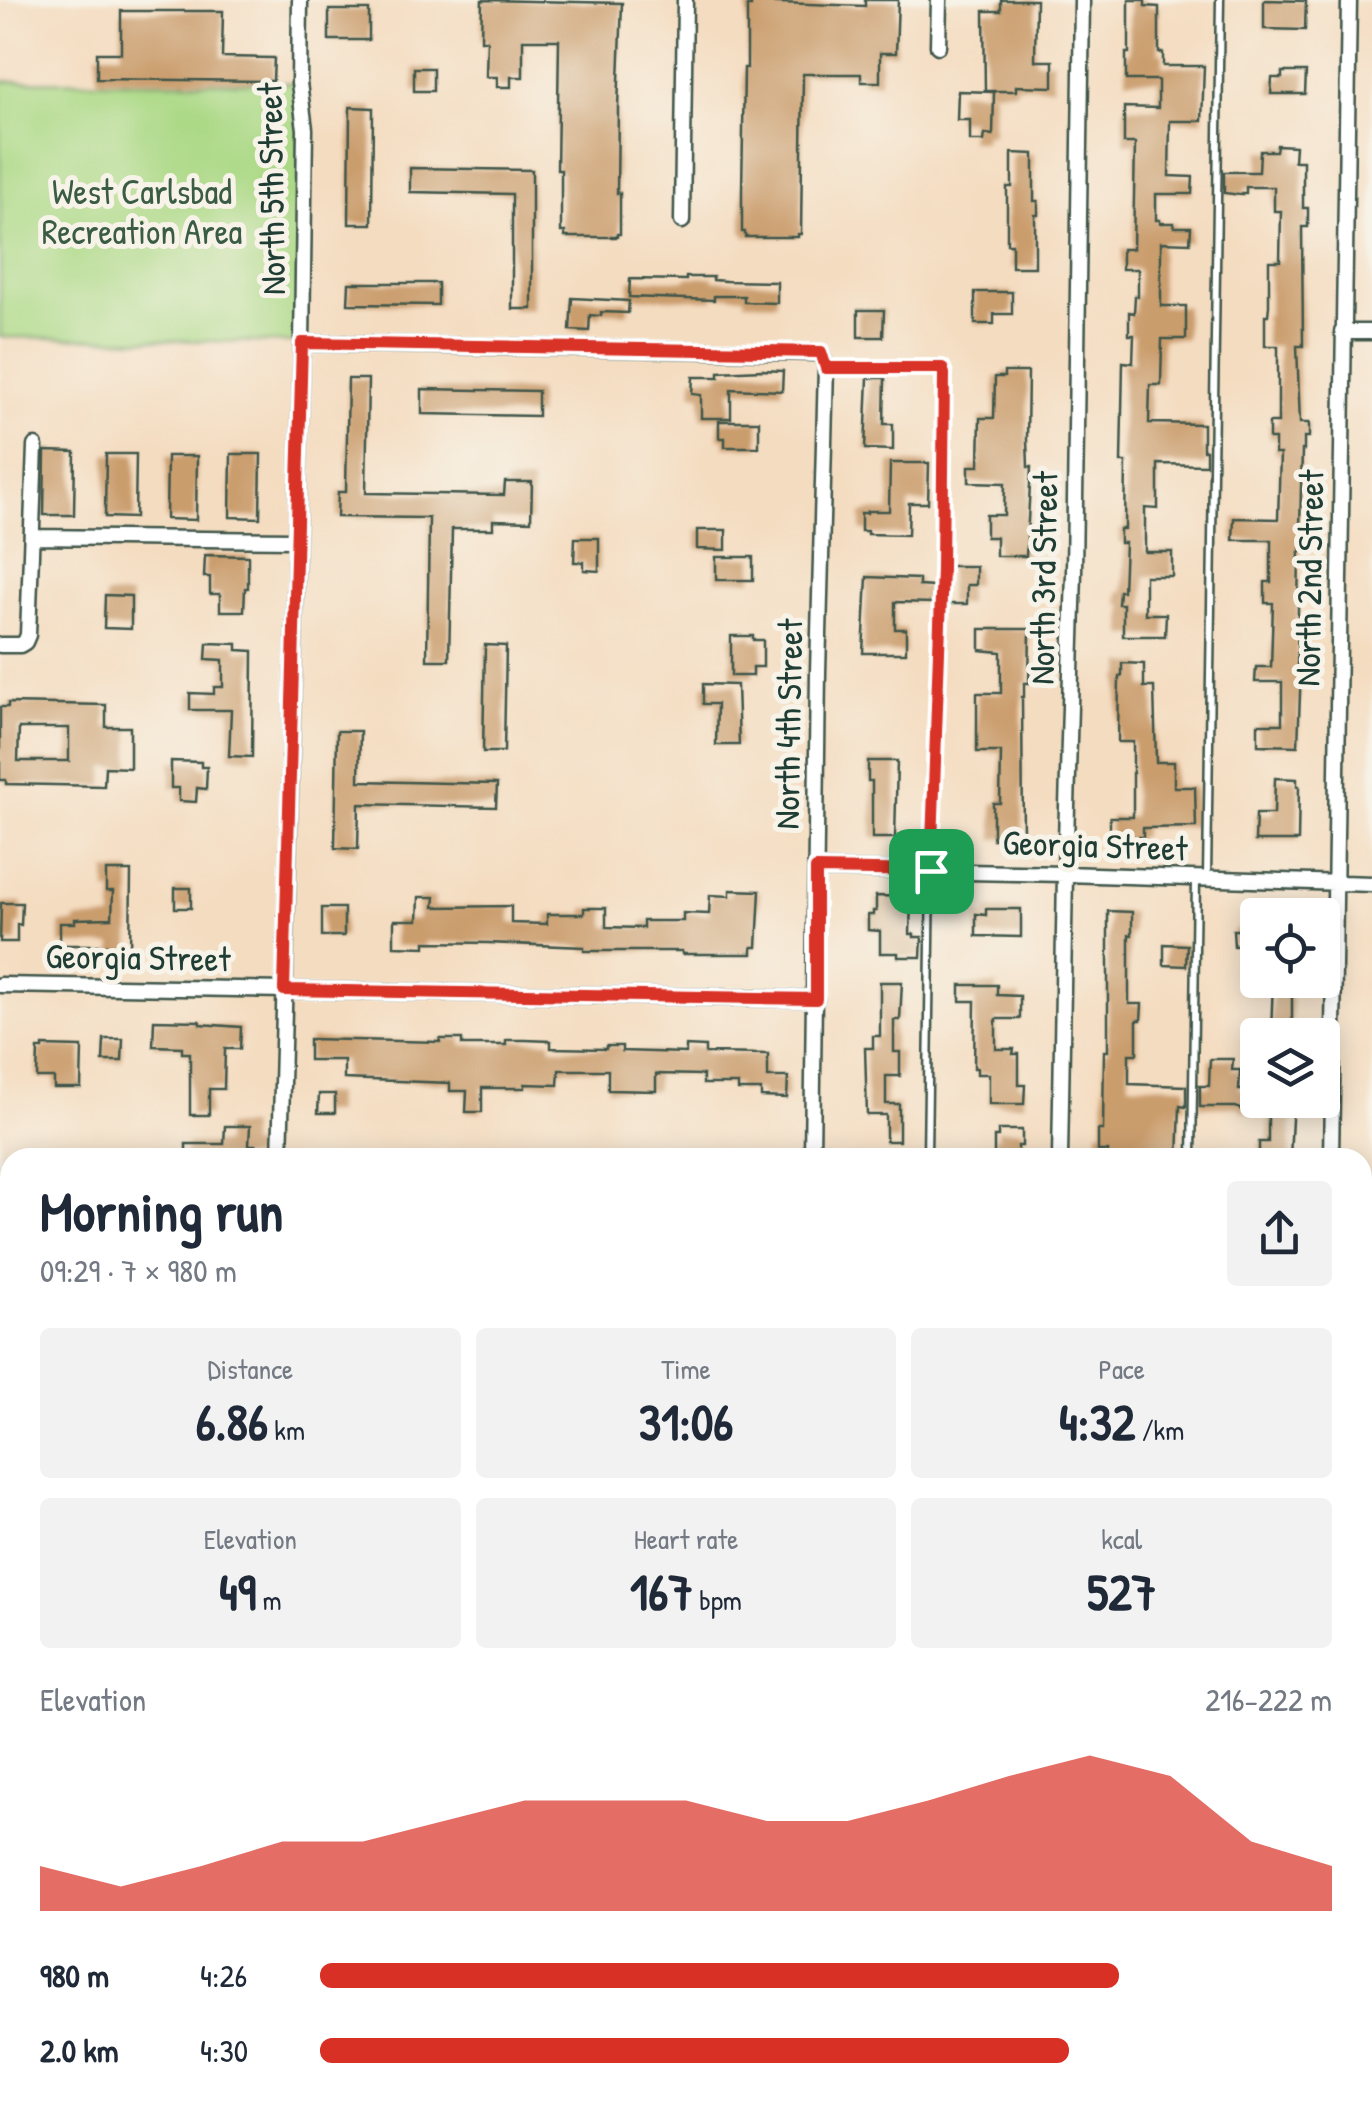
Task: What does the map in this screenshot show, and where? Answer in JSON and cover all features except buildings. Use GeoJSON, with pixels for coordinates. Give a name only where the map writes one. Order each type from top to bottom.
{"type":"FeatureCollection","features":[{"type":"Feature","properties":{"kind":"street","name":"North 5th Street"},"geometry":{"type":"LineString","coordinates":[[280,1148],[302,343],[305,129],[299,83],[300,0]]}},
{"type":"Feature","properties":{"kind":"street"},"geometry":{"type":"LineString","coordinates":[[682,221],[685,0]]}},
{"type":"Feature","properties":{"kind":"street"},"geometry":{"type":"LineString","coordinates":[[938,46],[939,0]]}},
{"type":"Feature","properties":{"kind":"street","name":"North 3rd Street"},"geometry":{"type":"LineString","coordinates":[[1060,1148],[1082,0]]}},
{"type":"Feature","properties":{"kind":"street","name":"North 2nd Street"},"geometry":{"type":"LineString","coordinates":[[1330,1148],[1348,0]]}},
{"type":"Feature","properties":{"kind":"street"},"geometry":{"type":"LineString","coordinates":[[1342,332],[1372,332]]}},
{"type":"Feature","properties":{"kind":"street"},"geometry":{"type":"LineString","coordinates":[[302,343],[824,360]]}},
{"type":"Feature","properties":{"kind":"street","name":"North 4th Street"},"geometry":{"type":"LineString","coordinates":[[812,1148],[824,360]]}},
{"type":"Feature","properties":{"kind":"street"},"geometry":{"type":"LineString","coordinates":[[0,645],[20,645],[28,635],[34,446]]}},
{"type":"Feature","properties":{"kind":"street"},"geometry":{"type":"LineString","coordinates":[[33,537],[296,540]]}},
{"type":"Feature","properties":{"kind":"street","name":"Georgia Street"},"geometry":{"type":"LineString","coordinates":[[816,869],[1372,884]]}},
{"type":"Feature","properties":{"kind":"street","name":"Georgia Street"},"geometry":{"type":"LineString","coordinates":[[0,985],[816,999]]}},
{"type":"Feature","properties":{"kind":"lane"},"geometry":{"type":"LineString","coordinates":[[1192,1148],[1202,878],[1220,0]]}},
{"type":"Feature","properties":{"kind":"lane"},"geometry":{"type":"LineString","coordinates":[[824,360],[942,368],[944,374],[927,1148]]}},
{"type":"Feature","properties":{"kind":"green space","name":"West Carlsbad Recreation Area"},"geometry":{"type":"Polygon","coordinates":[[[0,81],[299,83],[302,343],[0,337],[0,81]]]}},
{"type":"Feature","properties":{"kind":"route"},"geometry":{"type":"LineString","coordinates":[[302,343],[821,352],[826,368],[942,368],[942,569],[931,871],[816,869],[816,999],[284,990],[302,343]]}}]}
